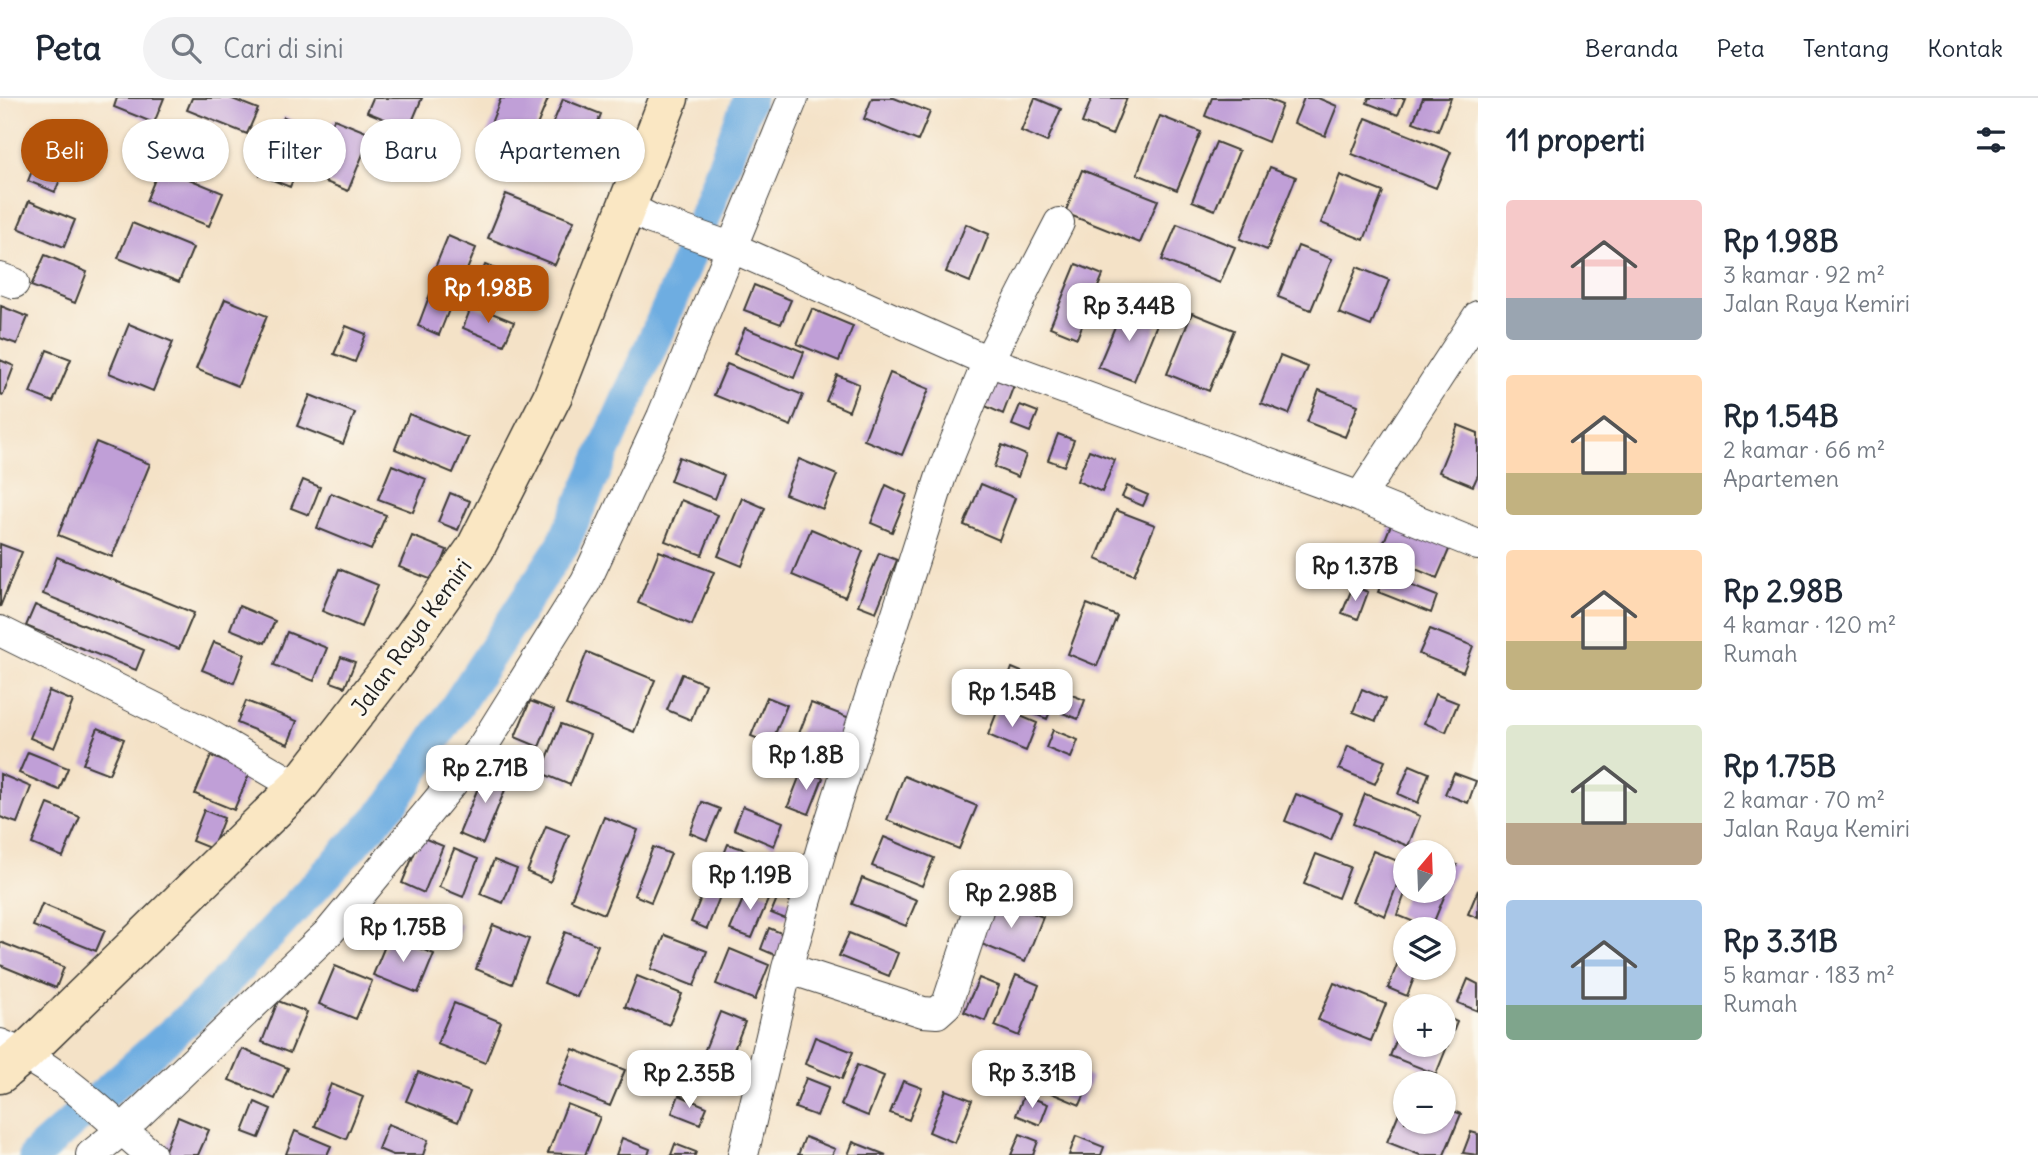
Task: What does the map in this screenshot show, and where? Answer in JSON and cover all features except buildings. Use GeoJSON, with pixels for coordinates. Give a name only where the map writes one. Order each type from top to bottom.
{"type":"FeatureCollection","features":[{"type":"Feature","properties":{"kind":"main road","name":"Jalan Raya Kemiri"},"geometry":{"type":"LineString","coordinates":[[19,1060],[298,787],[396,662],[475,550],[553,395],[638,213],[669,98]]}},
{"type":"Feature","properties":{"kind":"street"},"geometry":{"type":"LineString","coordinates":[[91,1155],[117,1126],[330,931],[483,746],[586,581],[662,417],[726,246],[793,98]]}},
{"type":"Feature","properties":{"kind":"street"},"geometry":{"type":"LineString","coordinates":[[638,213],[726,246],[988,361],[1360,497],[1478,545]]}},
{"type":"Feature","properties":{"kind":"street"},"geometry":{"type":"LineString","coordinates":[[743,1155],[787,968],[822,847],[937,489],[988,361],[1059,223]]}},
{"type":"Feature","properties":{"kind":"street"},"geometry":{"type":"LineString","coordinates":[[1360,497],[1478,316]]}},
{"type":"Feature","properties":{"kind":"street"},"geometry":{"type":"LineString","coordinates":[[0,631],[206,733],[298,787]]}},
{"type":"Feature","properties":{"kind":"street"},"geometry":{"type":"LineString","coordinates":[[787,968],[923,1012],[937,1013],[947,1004],[978,910]]}},
{"type":"Feature","properties":{"kind":"street"},"geometry":{"type":"LineString","coordinates":[[19,1060],[117,1126],[151,1155]]}},
{"type":"Feature","properties":{"kind":"waterway"},"geometry":{"type":"LineString","coordinates":[[35,1155],[206,1003],[394,801],[563,544],[678,285],[749,98]]}}]}
